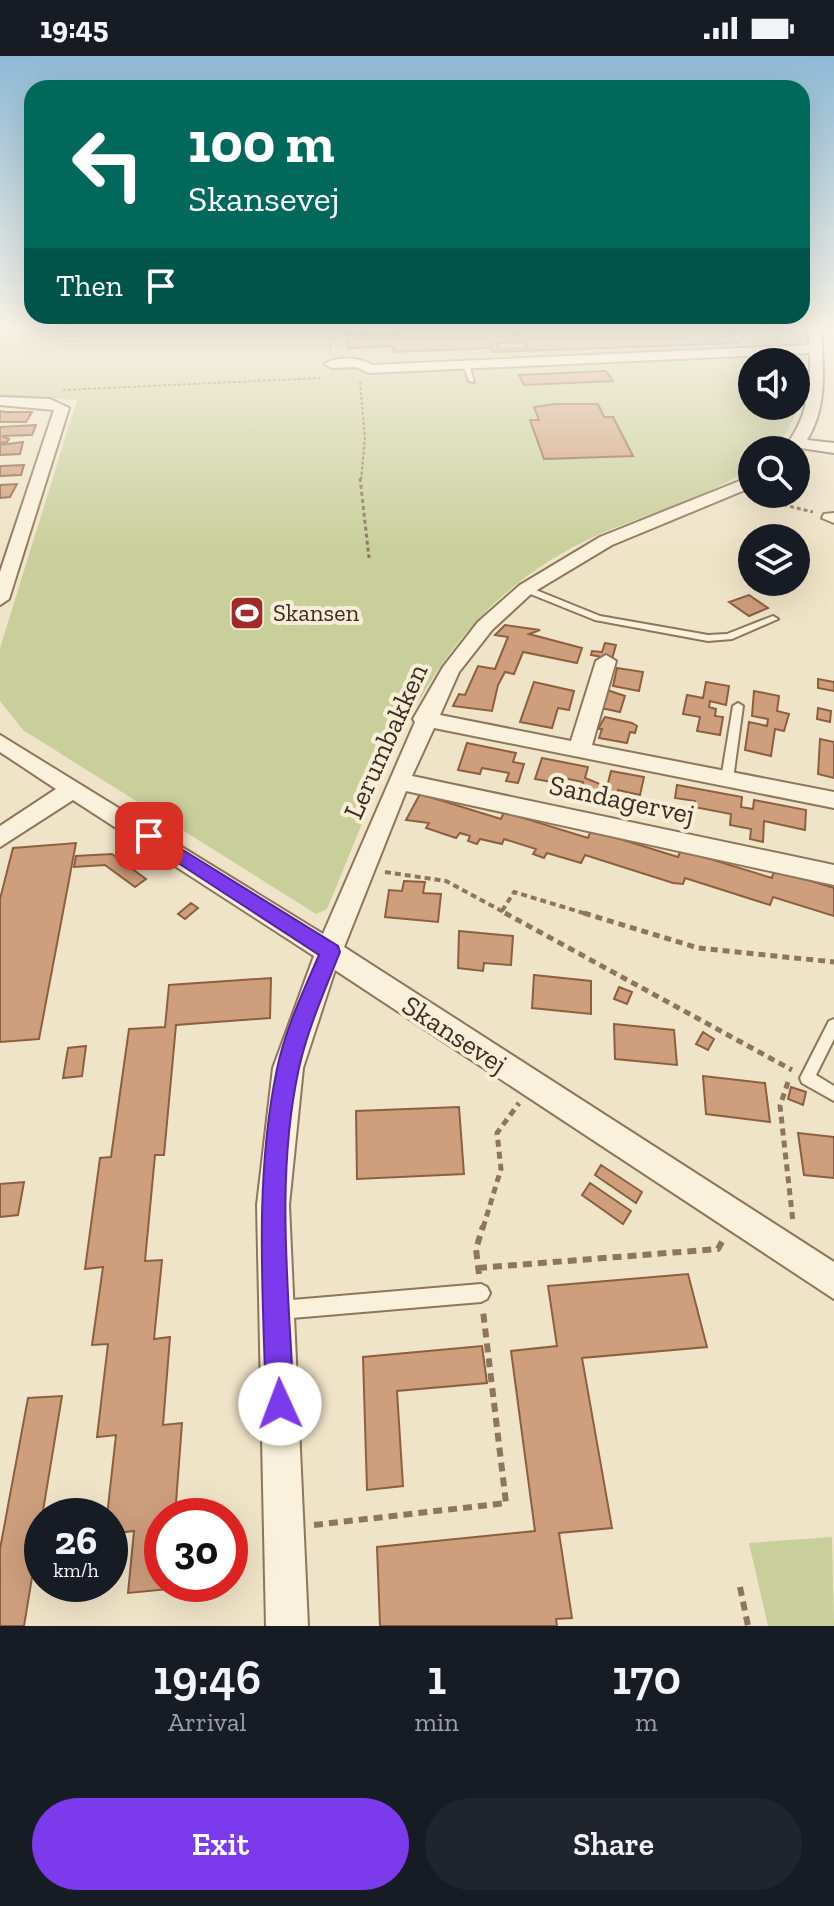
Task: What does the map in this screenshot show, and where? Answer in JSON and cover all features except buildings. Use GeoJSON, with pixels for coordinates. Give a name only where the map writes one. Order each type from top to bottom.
{"type":"FeatureCollection","features":[{"type":"Feature","properties":{"kind":"street"},"geometry":{"type":"LineString","coordinates":[[0,599],[62,408],[50,403],[29,402]]}},
{"type":"Feature","properties":{"kind":"street"},"geometry":{"type":"LineString","coordinates":[[800,436],[817,402]]}},
{"type":"Feature","properties":{"kind":"street"},"geometry":{"type":"LineString","coordinates":[[810,447],[834,448]]}},
{"type":"Feature","properties":{"kind":"street","name":"Lerumbakken"},"geometry":{"type":"LineString","coordinates":[[287,1626],[273,1205],[288,1068],[306,1009],[424,719],[450,671],[485,626],[526,589],[606,541],[738,487]]}},
{"type":"Feature","properties":{"kind":"street"},"geometry":{"type":"LineString","coordinates":[[579,750],[606,661]]}},
{"type":"Feature","properties":{"kind":"street"},"geometry":{"type":"LineString","coordinates":[[424,719],[834,800]]}},
{"type":"Feature","properties":{"kind":"street","name":"Skansevej"},"geometry":{"type":"LineString","coordinates":[[0,742],[330,952],[834,1282]]}},
{"type":"Feature","properties":{"kind":"street","name":"Sandagervej"},"geometry":{"type":"LineString","coordinates":[[398,781],[834,875]]}},
{"type":"Feature","properties":{"kind":"street"},"geometry":{"type":"LineString","coordinates":[[0,838],[74,788]]}},
{"type":"Feature","properties":{"kind":"lane"},"geometry":{"type":"LineString","coordinates":[[526,589],[598,618],[708,638],[729,637],[773,619]]}},
{"type":"Feature","properties":{"kind":"lane"},"geometry":{"type":"LineString","coordinates":[[727,779],[738,706]]}},
{"type":"Feature","properties":{"kind":"lane"},"geometry":{"type":"LineString","coordinates":[[834,1025],[807,1078],[834,1094]]}},
{"type":"Feature","properties":{"kind":"lane"},"geometry":{"type":"LineString","coordinates":[[276,1311],[481,1293]]}},
{"type":"Feature","properties":{"kind":"path"},"geometry":{"type":"LineString","coordinates":[[362,402],[365,438],[360,474],[369,558]]}},
{"type":"Feature","properties":{"kind":"path"},"geometry":{"type":"LineString","coordinates":[[793,508],[832,518]]}},
{"type":"Feature","properties":{"kind":"path"},"geometry":{"type":"LineString","coordinates":[[363,869],[446,881],[807,1078]]}},
{"type":"Feature","properties":{"kind":"path"},"geometry":{"type":"LineString","coordinates":[[502,911],[514,892],[698,948],[834,962]]}},
{"type":"Feature","properties":{"kind":"path"},"geometry":{"type":"LineString","coordinates":[[782,1248],[794,1219],[780,1106],[786,1083],[807,1078]]}},
{"type":"Feature","properties":{"kind":"path"},"geometry":{"type":"LineString","coordinates":[[284,1528],[506,1503],[476,1249],[501,1169],[497,1133],[533,1085]]}},
{"type":"Feature","properties":{"kind":"path"},"geometry":{"type":"LineString","coordinates":[[478,1268],[718,1249],[735,1217]]}},
{"type":"Feature","properties":{"kind":"path"},"geometry":{"type":"LineString","coordinates":[[740,1587],[748,1626]]}},
{"type":"Feature","properties":{"kind":"green space","name":"Skansen"},"geometry":{"type":"Polygon","coordinates":[[[76,402],[738,402],[738,420],[792,420],[784,436],[738,436],[738,476],[698,497],[583,542],[530,574],[486,612],[450,653],[420,699],[372,799],[327,909],[316,914],[23,730],[0,701],[0,648],[76,402]]]}},
{"type":"Feature","properties":{"kind":"green space"},"geometry":{"type":"Polygon","coordinates":[[[832,1537],[834,1626],[768,1626],[749,1543],[832,1537]]]}},
{"type":"Feature","properties":{"kind":"place","name":"Skansen"},"geometry":{"type":"Point","coordinates":[247,613]}},
{"type":"Feature","properties":{"kind":"route"},"geometry":{"type":"LineString","coordinates":[[149,836],[330,952],[306,1009],[288,1068],[280,1125],[273,1205],[280,1404]]}}]}
